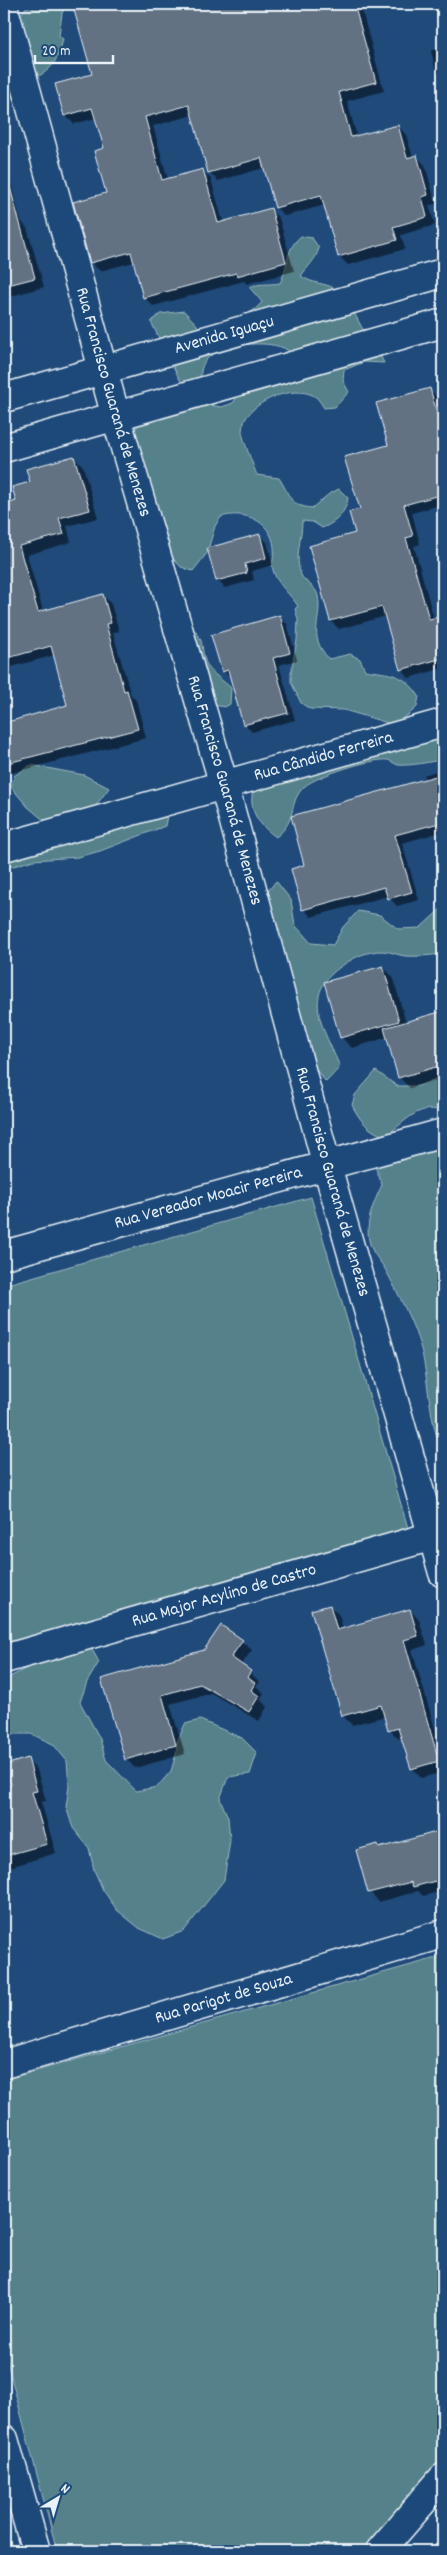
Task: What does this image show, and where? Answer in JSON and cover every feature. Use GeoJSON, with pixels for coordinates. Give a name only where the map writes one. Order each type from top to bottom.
{"type":"FeatureCollection","features":[{"type":"Feature","properties":{"kind":"street","name":"Rua Francisco Guaraná de Menezes"},"geometry":{"type":"LineString","coordinates":[[4,9],[116,417],[224,785],[327,1166],[438,1535],[443,1573]]}},
{"type":"Feature","properties":{"kind":"street","name":"Avenida Iguaçu"},"geometry":{"type":"LineString","coordinates":[[4,398],[443,273]]}},
{"type":"Feature","properties":{"kind":"street"},"geometry":{"type":"LineString","coordinates":[[4,448],[443,323]]}},
{"type":"Feature","properties":{"kind":"street","name":"Rua Cândido Ferreira"},"geometry":{"type":"LineString","coordinates":[[4,847],[443,724]]}},
{"type":"Feature","properties":{"kind":"street","name":"Rua Vereador Moacir Pereira"},"geometry":{"type":"LineString","coordinates":[[4,1255],[443,1133]]}},
{"type":"Feature","properties":{"kind":"street","name":"Rua Major Acylino de Castro"},"geometry":{"type":"LineString","coordinates":[[4,1659],[438,1535]]}},
{"type":"Feature","properties":{"kind":"street","name":"Rua Parigot de Souza"},"geometry":{"type":"LineString","coordinates":[[4,2064],[443,1934]]}},
{"type":"Feature","properties":{"kind":"street"},"geometry":{"type":"LineString","coordinates":[[4,2439],[9,2475],[36,2551]]}},
{"type":"Feature","properties":{"kind":"street"},"geometry":{"type":"LineString","coordinates":[[380,2551],[443,2478]]}},
{"type":"Feature","properties":{"kind":"green space"},"geometry":{"type":"Polygon","coordinates":[[[29,4],[67,4],[62,13],[59,36],[63,39],[59,52],[49,69],[4,91],[4,24],[18,17],[29,4]]]}},
{"type":"Feature","properties":{"kind":"green space"},"geometry":{"type":"Polygon","coordinates":[[[443,220],[443,297],[433,281],[443,220]]]}},
{"type":"Feature","properties":{"kind":"green space"},"geometry":{"type":"Polygon","coordinates":[[[301,236],[312,238],[319,248],[314,259],[301,276],[310,281],[334,288],[343,296],[384,363],[364,362],[344,370],[343,381],[349,392],[335,407],[324,408],[317,398],[308,393],[284,394],[260,404],[244,421],[242,431],[257,475],[279,478],[291,498],[298,505],[312,508],[329,494],[339,489],[348,498],[343,512],[327,526],[322,528],[313,522],[302,521],[298,555],[299,568],[303,578],[315,590],[318,596],[318,642],[329,659],[350,654],[360,659],[365,670],[396,676],[408,683],[419,696],[417,707],[399,721],[388,723],[344,710],[310,709],[301,703],[291,682],[297,640],[298,619],[295,609],[298,606],[275,575],[273,567],[274,547],[268,530],[255,519],[247,516],[229,515],[221,517],[215,526],[207,553],[193,571],[181,567],[164,549],[134,432],[139,423],[199,404],[222,407],[233,403],[244,386],[291,353],[275,345],[263,344],[225,348],[216,352],[204,362],[201,382],[187,387],[180,380],[151,322],[160,314],[184,311],[200,328],[234,320],[249,313],[262,302],[249,287],[280,283],[292,246],[301,236]]]}},
{"type":"Feature","properties":{"kind":"green space"},"geometry":{"type":"Polygon","coordinates":[[[187,628],[192,628],[199,637],[209,668],[231,688],[230,704],[225,707],[213,705],[187,628]]]}},
{"type":"Feature","properties":{"kind":"green space"},"geometry":{"type":"Polygon","coordinates":[[[443,710],[443,759],[421,764],[403,765],[398,765],[388,760],[380,760],[345,768],[321,777],[305,786],[300,792],[296,798],[288,824],[276,837],[256,817],[252,805],[253,790],[443,710]]]}},
{"type":"Feature","properties":{"kind":"green space"},"geometry":{"type":"Polygon","coordinates":[[[31,765],[84,775],[109,788],[88,816],[158,812],[167,816],[165,826],[100,851],[78,857],[33,860],[4,869],[4,861],[12,860],[25,853],[47,823],[28,807],[11,787],[14,776],[31,765]]]}},
{"type":"Feature","properties":{"kind":"green space"},"geometry":{"type":"Polygon","coordinates":[[[276,881],[291,900],[295,925],[311,943],[333,945],[343,927],[358,911],[380,915],[398,929],[420,928],[443,907],[443,954],[410,956],[385,951],[371,952],[352,959],[329,976],[321,988],[318,1001],[319,1013],[322,1026],[340,1067],[326,1082],[311,1064],[262,899],[276,881]]]}},
{"type":"Feature","properties":{"kind":"green space"},"geometry":{"type":"Polygon","coordinates":[[[376,1071],[397,1086],[418,1086],[443,1076],[441,1111],[432,1109],[418,1112],[385,1136],[443,1132],[443,1449],[435,1430],[418,1339],[385,1269],[372,1250],[369,1239],[370,1215],[382,1185],[374,1163],[384,1136],[373,1131],[365,1124],[352,1105],[355,1095],[376,1071]]]}},
{"type":"Feature","properties":{"kind":"green space"},"geometry":{"type":"Polygon","coordinates":[[[311,1197],[410,1535],[4,1651],[4,1285],[311,1197]]]}},
{"type":"Feature","properties":{"kind":"green space"},"geometry":{"type":"Polygon","coordinates":[[[89,1644],[99,1662],[87,1682],[80,1702],[100,1739],[106,1760],[136,1791],[157,1787],[171,1771],[177,1751],[176,1745],[185,1724],[200,1720],[242,1738],[257,1753],[250,1774],[228,1777],[220,1799],[228,1817],[230,1840],[224,1880],[184,1931],[163,1939],[139,1928],[117,1910],[103,1890],[94,1870],[89,1848],[73,1828],[66,1807],[69,1786],[67,1761],[53,1744],[31,1734],[8,1734],[4,1738],[4,1680],[46,1658],[89,1644]]]}},
{"type":"Feature","properties":{"kind":"green space"},"geometry":{"type":"Polygon","coordinates":[[[443,1956],[443,2468],[373,2551],[57,2551],[4,2350],[4,2080],[443,1956]]]}},
{"type":"Feature","properties":{"kind":"building"},"geometry":{"type":"Polygon","coordinates":[[[95,4],[354,4],[376,82],[339,92],[351,137],[398,125],[407,158],[417,155],[428,195],[422,197],[427,217],[393,227],[397,240],[338,257],[321,195],[275,208],[261,158],[208,173],[189,105],[145,117],[162,180],[203,169],[218,223],[271,208],[286,262],[237,276],[236,273],[143,298],[131,252],[90,263],[73,202],[106,193],[94,151],[104,148],[92,108],[64,116],[55,84],[92,74],[74,10],[95,4]]]}},
{"type":"Feature","properties":{"kind":"building"},"geometry":{"type":"Polygon","coordinates":[[[10,187],[35,278],[4,286],[4,188],[10,187]]]}},
{"type":"Feature","properties":{"kind":"building"},"geometry":{"type":"Polygon","coordinates":[[[430,388],[443,435],[443,494],[404,505],[413,536],[406,538],[429,619],[438,617],[443,636],[443,658],[400,670],[382,607],[330,621],[309,546],[355,533],[349,512],[360,509],[344,457],[388,445],[376,403],[430,388]]]}},
{"type":"Feature","properties":{"kind":"building"},"geometry":{"type":"Polygon","coordinates":[[[74,456],[90,510],[59,518],[64,534],[19,546],[38,612],[103,594],[111,623],[106,624],[124,691],[127,690],[138,729],[4,764],[4,723],[67,705],[51,646],[4,659],[4,505],[16,501],[12,487],[30,482],[26,469],[74,456]]]}},
{"type":"Feature","properties":{"kind":"building"},"geometry":{"type":"Polygon","coordinates":[[[260,534],[266,558],[245,564],[247,573],[216,581],[207,548],[260,534]]]}},
{"type":"Feature","properties":{"kind":"building"},"geometry":{"type":"Polygon","coordinates":[[[280,615],[290,653],[273,658],[288,713],[243,725],[228,670],[222,672],[211,635],[280,615]]]}},
{"type":"Feature","properties":{"kind":"building"},"geometry":{"type":"Polygon","coordinates":[[[443,774],[443,822],[395,835],[412,892],[388,899],[384,887],[302,910],[291,869],[304,865],[291,816],[443,774]]]}},
{"type":"Feature","properties":{"kind":"building"},"geometry":{"type":"Polygon","coordinates":[[[383,966],[399,1021],[340,1038],[324,982],[383,966]]]}},
{"type":"Feature","properties":{"kind":"building"},"geometry":{"type":"Polygon","coordinates":[[[443,1011],[443,1065],[398,1078],[384,1028],[443,1011]]]}},
{"type":"Feature","properties":{"kind":"building"},"geometry":{"type":"Polygon","coordinates":[[[330,1605],[337,1630],[410,1609],[418,1636],[404,1640],[439,1761],[411,1769],[398,1728],[388,1731],[381,1705],[342,1716],[311,1610],[330,1605]]]}},
{"type":"Feature","properties":{"kind":"building"},"geometry":{"type":"Polygon","coordinates":[[[221,1625],[243,1640],[231,1657],[251,1671],[247,1677],[255,1683],[251,1690],[259,1696],[249,1712],[200,1684],[162,1695],[176,1745],[125,1760],[101,1679],[204,1650],[221,1625]]]}},
{"type":"Feature","properties":{"kind":"building"},"geometry":{"type":"Polygon","coordinates":[[[28,1758],[37,1791],[32,1792],[47,1844],[4,1856],[4,1787],[11,1785],[5,1765],[28,1758]]]}},
{"type":"Feature","properties":{"kind":"building"},"geometry":{"type":"Polygon","coordinates":[[[443,1830],[443,1879],[413,1887],[411,1882],[368,1893],[356,1850],[378,1844],[379,1848],[443,1830]]]}}]}
